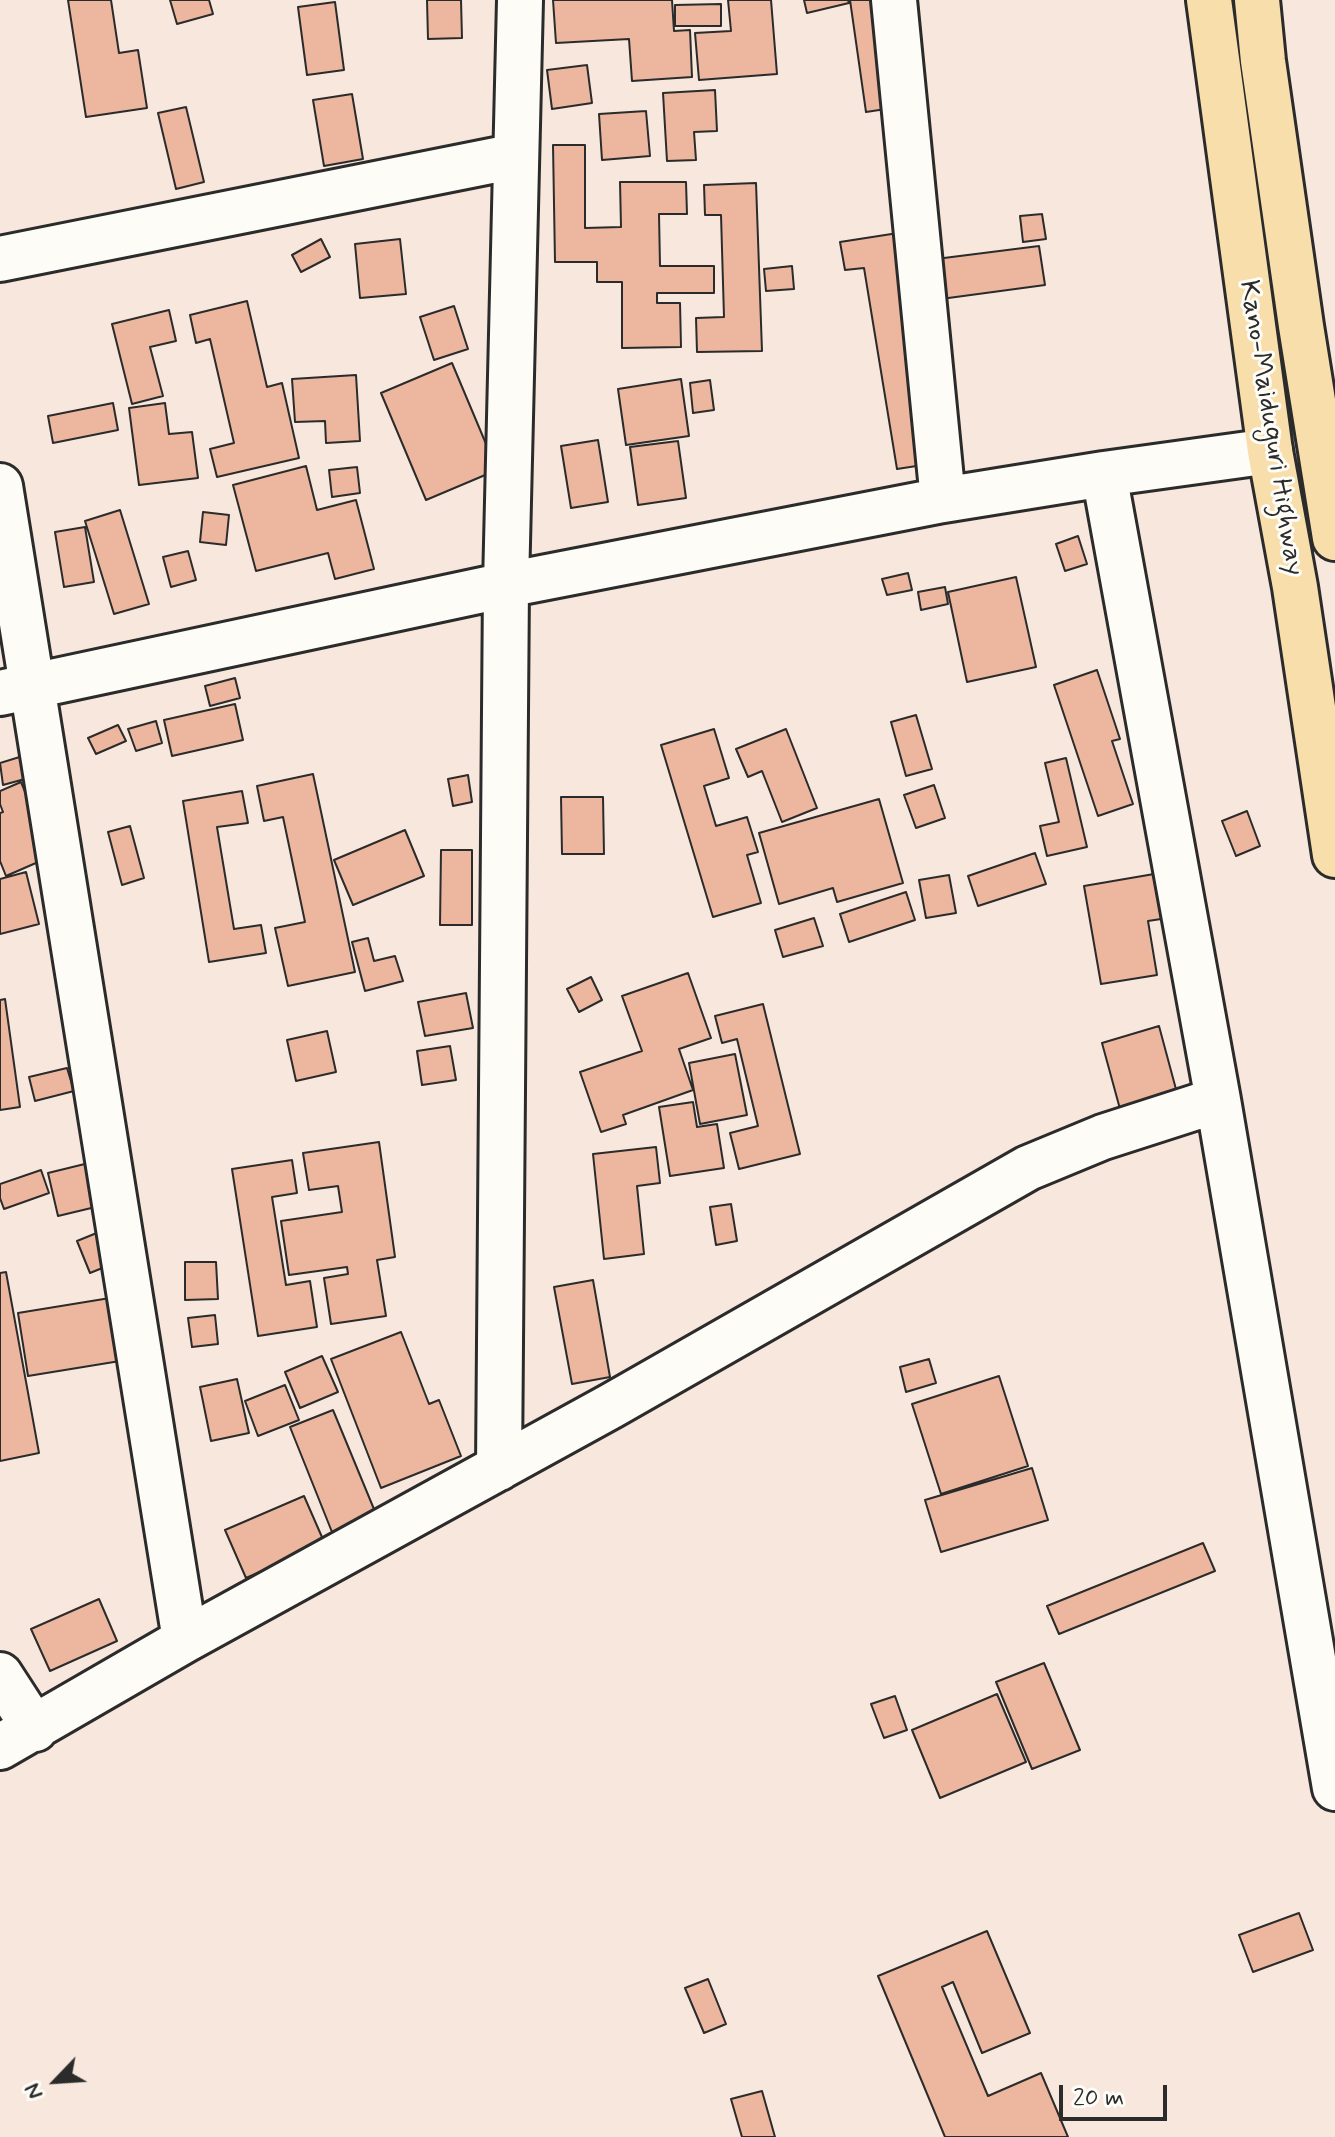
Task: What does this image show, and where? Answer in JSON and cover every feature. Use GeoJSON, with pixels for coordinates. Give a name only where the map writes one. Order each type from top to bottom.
{"type":"FeatureCollection","features":[{"type":"Feature","properties":{"kind":"highway","name":"Kano-Maiduguri Highway"},"geometry":{"type":"LineString","coordinates":[[1209,0],[1270,451],[1295,587],[1335,855]]}},
{"type":"Feature","properties":{"kind":"highway","name":"Kano-Maiduguri Highway"},"geometry":{"type":"LineString","coordinates":[[1257,0],[1301,326],[1335,538]]}},
{"type":"Feature","properties":{"kind":"street"},"geometry":{"type":"LineString","coordinates":[[499,1468],[506,585],[520,0]]}},
{"type":"Feature","properties":{"kind":"street"},"geometry":{"type":"LineString","coordinates":[[894,0],[943,500]]}},
{"type":"Feature","properties":{"kind":"street"},"geometry":{"type":"LineString","coordinates":[[0,259],[516,156]]}},
{"type":"Feature","properties":{"kind":"street"},"geometry":{"type":"LineString","coordinates":[[16,688],[506,585],[943,500],[1270,451]]}},
{"type":"Feature","properties":{"kind":"street"},"geometry":{"type":"LineString","coordinates":[[1104,474],[1218,1100],[1335,1788]]}},
{"type":"Feature","properties":{"kind":"street"},"geometry":{"type":"LineString","coordinates":[[0,486],[16,688],[185,1640]]}},
{"type":"Feature","properties":{"kind":"street"},"geometry":{"type":"LineString","coordinates":[[0,1675],[17,1738],[185,1640],[499,1468],[1028,1168],[1103,1137],[1218,1100]]}},
{"type":"Feature","properties":{"kind":"building"},"geometry":{"type":"Polygon","coordinates":[[[68,0],[111,0],[119,53],[138,50],[147,108],[86,117],[68,0]]]}},
{"type":"Feature","properties":{"kind":"building"},"geometry":{"type":"Polygon","coordinates":[[[170,0],[209,0],[213,14],[177,24],[170,0]]]}},
{"type":"Feature","properties":{"kind":"building"},"geometry":{"type":"Polygon","coordinates":[[[427,0],[461,0],[462,38],[428,39],[427,0]]]}},
{"type":"Feature","properties":{"kind":"building"},"geometry":{"type":"Polygon","coordinates":[[[553,0],[672,0],[674,31],[690,30],[692,77],[632,81],[629,39],[556,43],[553,0]]]}},
{"type":"Feature","properties":{"kind":"building"},"geometry":{"type":"Polygon","coordinates":[[[728,0],[771,0],[777,74],[699,80],[695,33],[731,31],[728,0]]]}},
{"type":"Feature","properties":{"kind":"building"},"geometry":{"type":"Polygon","coordinates":[[[804,0],[848,0],[849,3],[807,13],[804,0]]]}},
{"type":"Feature","properties":{"kind":"building"},"geometry":{"type":"Polygon","coordinates":[[[850,0],[884,0],[899,107],[866,112],[850,0]]]}},
{"type":"Feature","properties":{"kind":"building"},"geometry":{"type":"Polygon","coordinates":[[[335,2],[344,70],[307,75],[298,7],[335,2]]]}},
{"type":"Feature","properties":{"kind":"building"},"geometry":{"type":"Polygon","coordinates":[[[721,4],[721,26],[675,26],[675,5],[721,4]]]}},
{"type":"Feature","properties":{"kind":"building"},"geometry":{"type":"Polygon","coordinates":[[[587,65],[592,103],[552,109],[547,70],[587,65]]]}},
{"type":"Feature","properties":{"kind":"building"},"geometry":{"type":"Polygon","coordinates":[[[715,90],[717,131],[694,132],[696,160],[667,161],[663,93],[715,90]]]}},
{"type":"Feature","properties":{"kind":"building"},"geometry":{"type":"Polygon","coordinates":[[[352,94],[363,159],[324,166],[313,100],[352,94]]]}},
{"type":"Feature","properties":{"kind":"building"},"geometry":{"type":"Polygon","coordinates":[[[186,107],[204,182],[176,189],[158,113],[186,107]]]}},
{"type":"Feature","properties":{"kind":"building"},"geometry":{"type":"Polygon","coordinates":[[[646,111],[650,156],[602,160],[599,114],[646,111]]]}},
{"type":"Feature","properties":{"kind":"building"},"geometry":{"type":"Polygon","coordinates":[[[553,145],[585,145],[585,228],[621,227],[620,182],[686,182],[687,214],[659,214],[660,266],[714,266],[714,293],[657,293],[657,303],[680,303],[681,347],[622,348],[622,282],[597,282],[597,262],[555,262],[553,145]]]}},
{"type":"Feature","properties":{"kind":"building"},"geometry":{"type":"Polygon","coordinates":[[[756,183],[762,351],[697,352],[696,318],[724,317],[721,215],[705,215],[704,185],[756,183]]]}},
{"type":"Feature","properties":{"kind":"building"},"geometry":{"type":"Polygon","coordinates":[[[1042,214],[1046,239],[1023,242],[1020,216],[1042,214]]]}},
{"type":"Feature","properties":{"kind":"building"},"geometry":{"type":"Polygon","coordinates":[[[898,233],[936,463],[897,469],[864,268],[845,270],[840,242],[898,233]]]}},
{"type":"Feature","properties":{"kind":"building"},"geometry":{"type":"Polygon","coordinates":[[[321,239],[330,257],[301,272],[292,255],[321,239]]]}},
{"type":"Feature","properties":{"kind":"building"},"geometry":{"type":"Polygon","coordinates":[[[400,239],[406,294],[360,298],[355,244],[400,239]]]}},
{"type":"Feature","properties":{"kind":"building"},"geometry":{"type":"Polygon","coordinates":[[[1039,246],[1045,285],[941,299],[936,259],[1039,246]]]}},
{"type":"Feature","properties":{"kind":"building"},"geometry":{"type":"Polygon","coordinates":[[[792,266],[794,289],[766,291],[764,269],[792,266]]]}},
{"type":"Feature","properties":{"kind":"building"},"geometry":{"type":"Polygon","coordinates":[[[247,301],[267,387],[282,383],[299,458],[217,477],[210,449],[234,443],[210,339],[196,343],[190,315],[247,301]]]}},
{"type":"Feature","properties":{"kind":"building"},"geometry":{"type":"Polygon","coordinates":[[[454,306],[468,349],[434,360],[420,317],[454,306]]]}},
{"type":"Feature","properties":{"kind":"building"},"geometry":{"type":"Polygon","coordinates":[[[169,310],[176,341],[150,347],[163,396],[132,404],[112,324],[169,310]]]}},
{"type":"Feature","properties":{"kind":"building"},"geometry":{"type":"Polygon","coordinates":[[[452,363],[497,470],[426,500],[381,393],[452,363]]]}},
{"type":"Feature","properties":{"kind":"building"},"geometry":{"type":"Polygon","coordinates":[[[356,375],[360,441],[326,443],[325,421],[295,422],[292,379],[356,375]]]}},
{"type":"Feature","properties":{"kind":"building"},"geometry":{"type":"Polygon","coordinates":[[[681,379],[689,436],[626,445],[618,389],[681,379]]]}},
{"type":"Feature","properties":{"kind":"building"},"geometry":{"type":"Polygon","coordinates":[[[710,380],[714,410],[693,413],[690,383],[710,380]]]}},
{"type":"Feature","properties":{"kind":"building"},"geometry":{"type":"Polygon","coordinates":[[[113,403],[118,430],[53,443],[48,416],[113,403]]]}},
{"type":"Feature","properties":{"kind":"building"},"geometry":{"type":"Polygon","coordinates":[[[165,403],[169,434],[192,432],[198,478],[139,485],[129,408],[165,403]]]}},
{"type":"Feature","properties":{"kind":"building"},"geometry":{"type":"Polygon","coordinates":[[[598,440],[608,502],[571,508],[561,446],[598,440]]]}},
{"type":"Feature","properties":{"kind":"building"},"geometry":{"type":"Polygon","coordinates":[[[678,441],[686,498],[638,505],[630,447],[678,441]]]}},
{"type":"Feature","properties":{"kind":"building"},"geometry":{"type":"Polygon","coordinates":[[[306,466],[317,510],[356,500],[374,569],[335,579],[328,553],[256,571],[233,485],[306,466]]]}},
{"type":"Feature","properties":{"kind":"building"},"geometry":{"type":"Polygon","coordinates":[[[357,467],[360,493],[332,497],[329,470],[357,467]]]}},
{"type":"Feature","properties":{"kind":"building"},"geometry":{"type":"Polygon","coordinates":[[[120,510],[149,604],[114,614],[85,521],[120,510]]]}},
{"type":"Feature","properties":{"kind":"building"},"geometry":{"type":"Polygon","coordinates":[[[203,512],[229,515],[226,545],[200,542],[203,512]]]}},
{"type":"Feature","properties":{"kind":"building"},"geometry":{"type":"Polygon","coordinates":[[[85,527],[94,582],[64,587],[55,532],[85,527]]]}},
{"type":"Feature","properties":{"kind":"building"},"geometry":{"type":"Polygon","coordinates":[[[1078,536],[1087,564],[1065,571],[1056,544],[1078,536]]]}},
{"type":"Feature","properties":{"kind":"building"},"geometry":{"type":"Polygon","coordinates":[[[188,551],[196,580],[171,587],[163,557],[188,551]]]}},
{"type":"Feature","properties":{"kind":"building"},"geometry":{"type":"Polygon","coordinates":[[[908,573],[912,590],[887,595],[882,579],[908,573]]]}},
{"type":"Feature","properties":{"kind":"building"},"geometry":{"type":"Polygon","coordinates":[[[1016,577],[1036,667],[967,682],[948,592],[1016,577]]]}},
{"type":"Feature","properties":{"kind":"building"},"geometry":{"type":"Polygon","coordinates":[[[945,587],[948,604],[921,610],[918,592],[945,587]]]}},
{"type":"Feature","properties":{"kind":"building"},"geometry":{"type":"Polygon","coordinates":[[[1097,670],[1120,739],[1112,741],[1133,804],[1098,816],[1054,685],[1097,670]]]}},
{"type":"Feature","properties":{"kind":"building"},"geometry":{"type":"Polygon","coordinates":[[[235,678],[240,698],[210,706],[205,686],[235,678]]]}},
{"type":"Feature","properties":{"kind":"building"},"geometry":{"type":"Polygon","coordinates":[[[235,704],[243,740],[172,756],[164,720],[235,704]]]}},
{"type":"Feature","properties":{"kind":"building"},"geometry":{"type":"Polygon","coordinates":[[[916,715],[932,769],[906,776],[891,722],[916,715]]]}},
{"type":"Feature","properties":{"kind":"building"},"geometry":{"type":"Polygon","coordinates":[[[156,721],[162,743],[136,751],[128,729],[156,721]]]}},
{"type":"Feature","properties":{"kind":"building"},"geometry":{"type":"Polygon","coordinates":[[[118,725],[126,741],[96,754],[88,738],[118,725]]]}},
{"type":"Feature","properties":{"kind":"building"},"geometry":{"type":"Polygon","coordinates":[[[714,729],[729,778],[704,786],[716,826],[747,817],[758,852],[747,855],[761,903],[713,917],[661,745],[714,729]]]}},
{"type":"Feature","properties":{"kind":"building"},"geometry":{"type":"Polygon","coordinates":[[[786,729],[817,808],[782,822],[762,771],[748,777],[736,749],[786,729]]]}},
{"type":"Feature","properties":{"kind":"building"},"geometry":{"type":"Polygon","coordinates":[[[26,755],[32,777],[3,785],[0,763],[26,755]]]}},
{"type":"Feature","properties":{"kind":"building"},"geometry":{"type":"Polygon","coordinates":[[[1066,758],[1087,847],[1047,856],[1040,826],[1059,822],[1045,763],[1066,758]]]}},
{"type":"Feature","properties":{"kind":"building"},"geometry":{"type":"Polygon","coordinates":[[[313,774],[355,972],[288,986],[275,928],[305,922],[283,817],[264,821],[257,786],[313,774]]]}},
{"type":"Feature","properties":{"kind":"building"},"geometry":{"type":"Polygon","coordinates":[[[468,775],[472,802],[453,806],[448,779],[468,775]]]}},
{"type":"Feature","properties":{"kind":"building"},"geometry":{"type":"Polygon","coordinates":[[[21,782],[52,856],[6,876],[0,861],[0,813],[3,812],[0,791],[21,782]]]}},
{"type":"Feature","properties":{"kind":"building"},"geometry":{"type":"Polygon","coordinates":[[[934,785],[945,818],[916,828],[904,795],[934,785]]]}},
{"type":"Feature","properties":{"kind":"building"},"geometry":{"type":"Polygon","coordinates":[[[242,791],[248,823],[217,827],[234,929],[261,925],[266,953],[209,962],[183,801],[242,791]]]}},
{"type":"Feature","properties":{"kind":"building"},"geometry":{"type":"Polygon","coordinates":[[[561,797],[603,797],[604,854],[562,854],[561,797]]]}},
{"type":"Feature","properties":{"kind":"building"},"geometry":{"type":"Polygon","coordinates":[[[879,799],[903,883],[837,902],[833,888],[779,904],[759,833],[879,799]]]}},
{"type":"Feature","properties":{"kind":"building"},"geometry":{"type":"Polygon","coordinates":[[[1247,811],[1260,846],[1236,856],[1222,821],[1247,811]]]}},
{"type":"Feature","properties":{"kind":"building"},"geometry":{"type":"Polygon","coordinates":[[[130,826],[144,878],[122,885],[108,832],[130,826]]]}},
{"type":"Feature","properties":{"kind":"building"},"geometry":{"type":"Polygon","coordinates":[[[405,830],[424,876],[353,905],[334,860],[405,830]]]}},
{"type":"Feature","properties":{"kind":"building"},"geometry":{"type":"Polygon","coordinates":[[[441,850],[472,850],[472,925],[440,925],[441,850]]]}},
{"type":"Feature","properties":{"kind":"building"},"geometry":{"type":"Polygon","coordinates":[[[1035,853],[1046,884],[978,906],[968,876],[1035,853]]]}},
{"type":"Feature","properties":{"kind":"building"},"geometry":{"type":"Polygon","coordinates":[[[26,872],[39,924],[0,934],[0,879],[26,872]]]}},
{"type":"Feature","properties":{"kind":"building"},"geometry":{"type":"Polygon","coordinates":[[[1154,874],[1161,919],[1148,921],[1157,975],[1101,984],[1084,886],[1154,874]]]}},
{"type":"Feature","properties":{"kind":"building"},"geometry":{"type":"Polygon","coordinates":[[[949,875],[956,913],[926,918],[919,880],[949,875]]]}},
{"type":"Feature","properties":{"kind":"building"},"geometry":{"type":"Polygon","coordinates":[[[906,892],[915,920],[849,942],[840,914],[906,892]]]}},
{"type":"Feature","properties":{"kind":"building"},"geometry":{"type":"Polygon","coordinates":[[[814,918],[823,946],[783,957],[775,930],[814,918]]]}},
{"type":"Feature","properties":{"kind":"building"},"geometry":{"type":"Polygon","coordinates":[[[368,938],[374,961],[395,956],[403,981],[365,991],[352,942],[368,938]]]}},
{"type":"Feature","properties":{"kind":"building"},"geometry":{"type":"Polygon","coordinates":[[[688,973],[711,1038],[679,1049],[693,1090],[623,1115],[626,1124],[601,1132],[580,1072],[642,1051],[622,996],[688,973]]]}},
{"type":"Feature","properties":{"kind":"building"},"geometry":{"type":"Polygon","coordinates":[[[591,977],[602,1000],[579,1012],[567,989],[591,977]]]}},
{"type":"Feature","properties":{"kind":"building"},"geometry":{"type":"Polygon","coordinates":[[[466,993],[473,1028],[425,1036],[418,1002],[466,993]]]}},
{"type":"Feature","properties":{"kind":"building"},"geometry":{"type":"Polygon","coordinates":[[[5,999],[20,1107],[0,1110],[0,1000],[5,999]]]}},
{"type":"Feature","properties":{"kind":"building"},"geometry":{"type":"Polygon","coordinates":[[[763,1004],[800,1154],[739,1169],[730,1133],[758,1126],[737,1039],[722,1043],[715,1016],[763,1004]]]}},
{"type":"Feature","properties":{"kind":"building"},"geometry":{"type":"Polygon","coordinates":[[[1159,1026],[1177,1093],[1120,1109],[1102,1043],[1159,1026]]]}},
{"type":"Feature","properties":{"kind":"building"},"geometry":{"type":"Polygon","coordinates":[[[327,1031],[336,1072],[296,1081],[287,1040],[327,1031]]]}},
{"type":"Feature","properties":{"kind":"building"},"geometry":{"type":"Polygon","coordinates":[[[450,1046],[456,1080],[422,1085],[417,1051],[450,1046]]]}},
{"type":"Feature","properties":{"kind":"building"},"geometry":{"type":"Polygon","coordinates":[[[735,1054],[747,1115],[700,1124],[689,1063],[735,1054]]]}},
{"type":"Feature","properties":{"kind":"building"},"geometry":{"type":"Polygon","coordinates":[[[67,1068],[74,1091],[35,1101],[29,1077],[67,1068]]]}},
{"type":"Feature","properties":{"kind":"building"},"geometry":{"type":"Polygon","coordinates":[[[693,1102],[697,1127],[717,1124],[724,1168],[670,1176],[659,1107],[693,1102]]]}},
{"type":"Feature","properties":{"kind":"building"},"geometry":{"type":"Polygon","coordinates":[[[379,1142],[395,1257],[377,1260],[386,1316],[331,1324],[324,1278],[348,1274],[347,1267],[289,1275],[281,1221],[342,1212],[338,1186],[309,1190],[303,1153],[379,1142]]]}},
{"type":"Feature","properties":{"kind":"building"},"geometry":{"type":"Polygon","coordinates":[[[656,1147],[660,1183],[637,1186],[644,1254],[604,1259],[593,1154],[656,1147]]]}},
{"type":"Feature","properties":{"kind":"building"},"geometry":{"type":"Polygon","coordinates":[[[292,1160],[297,1193],[272,1197],[286,1285],[310,1281],[317,1327],[258,1336],[232,1169],[292,1160]]]}},
{"type":"Feature","properties":{"kind":"building"},"geometry":{"type":"Polygon","coordinates":[[[97,1161],[108,1204],[58,1216],[48,1173],[97,1161]]]}},
{"type":"Feature","properties":{"kind":"building"},"geometry":{"type":"Polygon","coordinates":[[[41,1170],[49,1193],[4,1209],[0,1184],[41,1170]]]}},
{"type":"Feature","properties":{"kind":"building"},"geometry":{"type":"Polygon","coordinates":[[[731,1204],[737,1241],[716,1245],[710,1207],[731,1204]]]}},
{"type":"Feature","properties":{"kind":"building"},"geometry":{"type":"Polygon","coordinates":[[[104,1230],[117,1262],[90,1273],[77,1241],[104,1230]]]}},
{"type":"Feature","properties":{"kind":"building"},"geometry":{"type":"Polygon","coordinates":[[[185,1262],[216,1262],[218,1299],[185,1300],[185,1262]]]}},
{"type":"Feature","properties":{"kind":"building"},"geometry":{"type":"Polygon","coordinates":[[[6,1272],[39,1453],[0,1461],[0,1273],[6,1272]]]}},
{"type":"Feature","properties":{"kind":"building"},"geometry":{"type":"Polygon","coordinates":[[[593,1280],[610,1377],[572,1384],[554,1287],[593,1280]]]}},
{"type":"Feature","properties":{"kind":"building"},"geometry":{"type":"Polygon","coordinates":[[[110,1298],[120,1361],[28,1376],[18,1313],[110,1298]]]}},
{"type":"Feature","properties":{"kind":"building"},"geometry":{"type":"Polygon","coordinates":[[[215,1315],[218,1344],[192,1347],[188,1318],[215,1315]]]}},
{"type":"Feature","properties":{"kind":"building"},"geometry":{"type":"Polygon","coordinates":[[[401,1332],[429,1404],[439,1400],[461,1456],[381,1488],[331,1359],[401,1332]]]}},
{"type":"Feature","properties":{"kind":"building"},"geometry":{"type":"Polygon","coordinates":[[[322,1356],[338,1392],[300,1408],[285,1372],[322,1356]]]}},
{"type":"Feature","properties":{"kind":"building"},"geometry":{"type":"Polygon","coordinates":[[[929,1359],[936,1383],[906,1392],[900,1367],[929,1359]]]}},
{"type":"Feature","properties":{"kind":"building"},"geometry":{"type":"Polygon","coordinates":[[[999,1376],[1028,1466],[941,1494],[912,1404],[999,1376]]]}},
{"type":"Feature","properties":{"kind":"building"},"geometry":{"type":"Polygon","coordinates":[[[237,1379],[249,1433],[211,1441],[200,1387],[237,1379]]]}},
{"type":"Feature","properties":{"kind":"building"},"geometry":{"type":"Polygon","coordinates":[[[285,1385],[299,1420],[258,1436],[245,1401],[285,1385]]]}},
{"type":"Feature","properties":{"kind":"building"},"geometry":{"type":"Polygon","coordinates":[[[333,1410],[376,1514],[332,1532],[290,1427],[333,1410]]]}},
{"type":"Feature","properties":{"kind":"building"},"geometry":{"type":"Polygon","coordinates":[[[1032,1468],[1048,1520],[941,1552],[925,1500],[1032,1468]]]}},
{"type":"Feature","properties":{"kind":"building"},"geometry":{"type":"Polygon","coordinates":[[[304,1496],[325,1544],[246,1578],[225,1530],[304,1496]]]}},
{"type":"Feature","properties":{"kind":"building"},"geometry":{"type":"Polygon","coordinates":[[[1203,1543],[1215,1571],[1059,1634],[1047,1606],[1203,1543]]]}},
{"type":"Feature","properties":{"kind":"building"},"geometry":{"type":"Polygon","coordinates":[[[99,1599],[117,1641],[50,1671],[31,1629],[99,1599]]]}},
{"type":"Feature","properties":{"kind":"building"},"geometry":{"type":"Polygon","coordinates":[[[1044,1663],[1080,1750],[1032,1769],[996,1682],[1044,1663]]]}},
{"type":"Feature","properties":{"kind":"building"},"geometry":{"type":"Polygon","coordinates":[[[997,1694],[1026,1762],[940,1798],[912,1730],[997,1694]]]}},
{"type":"Feature","properties":{"kind":"building"},"geometry":{"type":"Polygon","coordinates":[[[895,1696],[907,1730],[884,1738],[871,1704],[895,1696]]]}},
{"type":"Feature","properties":{"kind":"building"},"geometry":{"type":"Polygon","coordinates":[[[1299,1913],[1313,1950],[1253,1972],[1239,1935],[1299,1913]]]}},
{"type":"Feature","properties":{"kind":"building"},"geometry":{"type":"Polygon","coordinates":[[[987,1931],[1030,2033],[982,2053],[953,1982],[942,1987],[988,2096],[1041,2073],[1068,2137],[945,2137],[878,1976],[987,1931]]]}},
{"type":"Feature","properties":{"kind":"building"},"geometry":{"type":"Polygon","coordinates":[[[708,1979],[726,2024],[704,2033],[685,1988],[708,1979]]]}},
{"type":"Feature","properties":{"kind":"building"},"geometry":{"type":"Polygon","coordinates":[[[762,2091],[775,2137],[742,2137],[731,2099],[762,2091]]]}}]}
